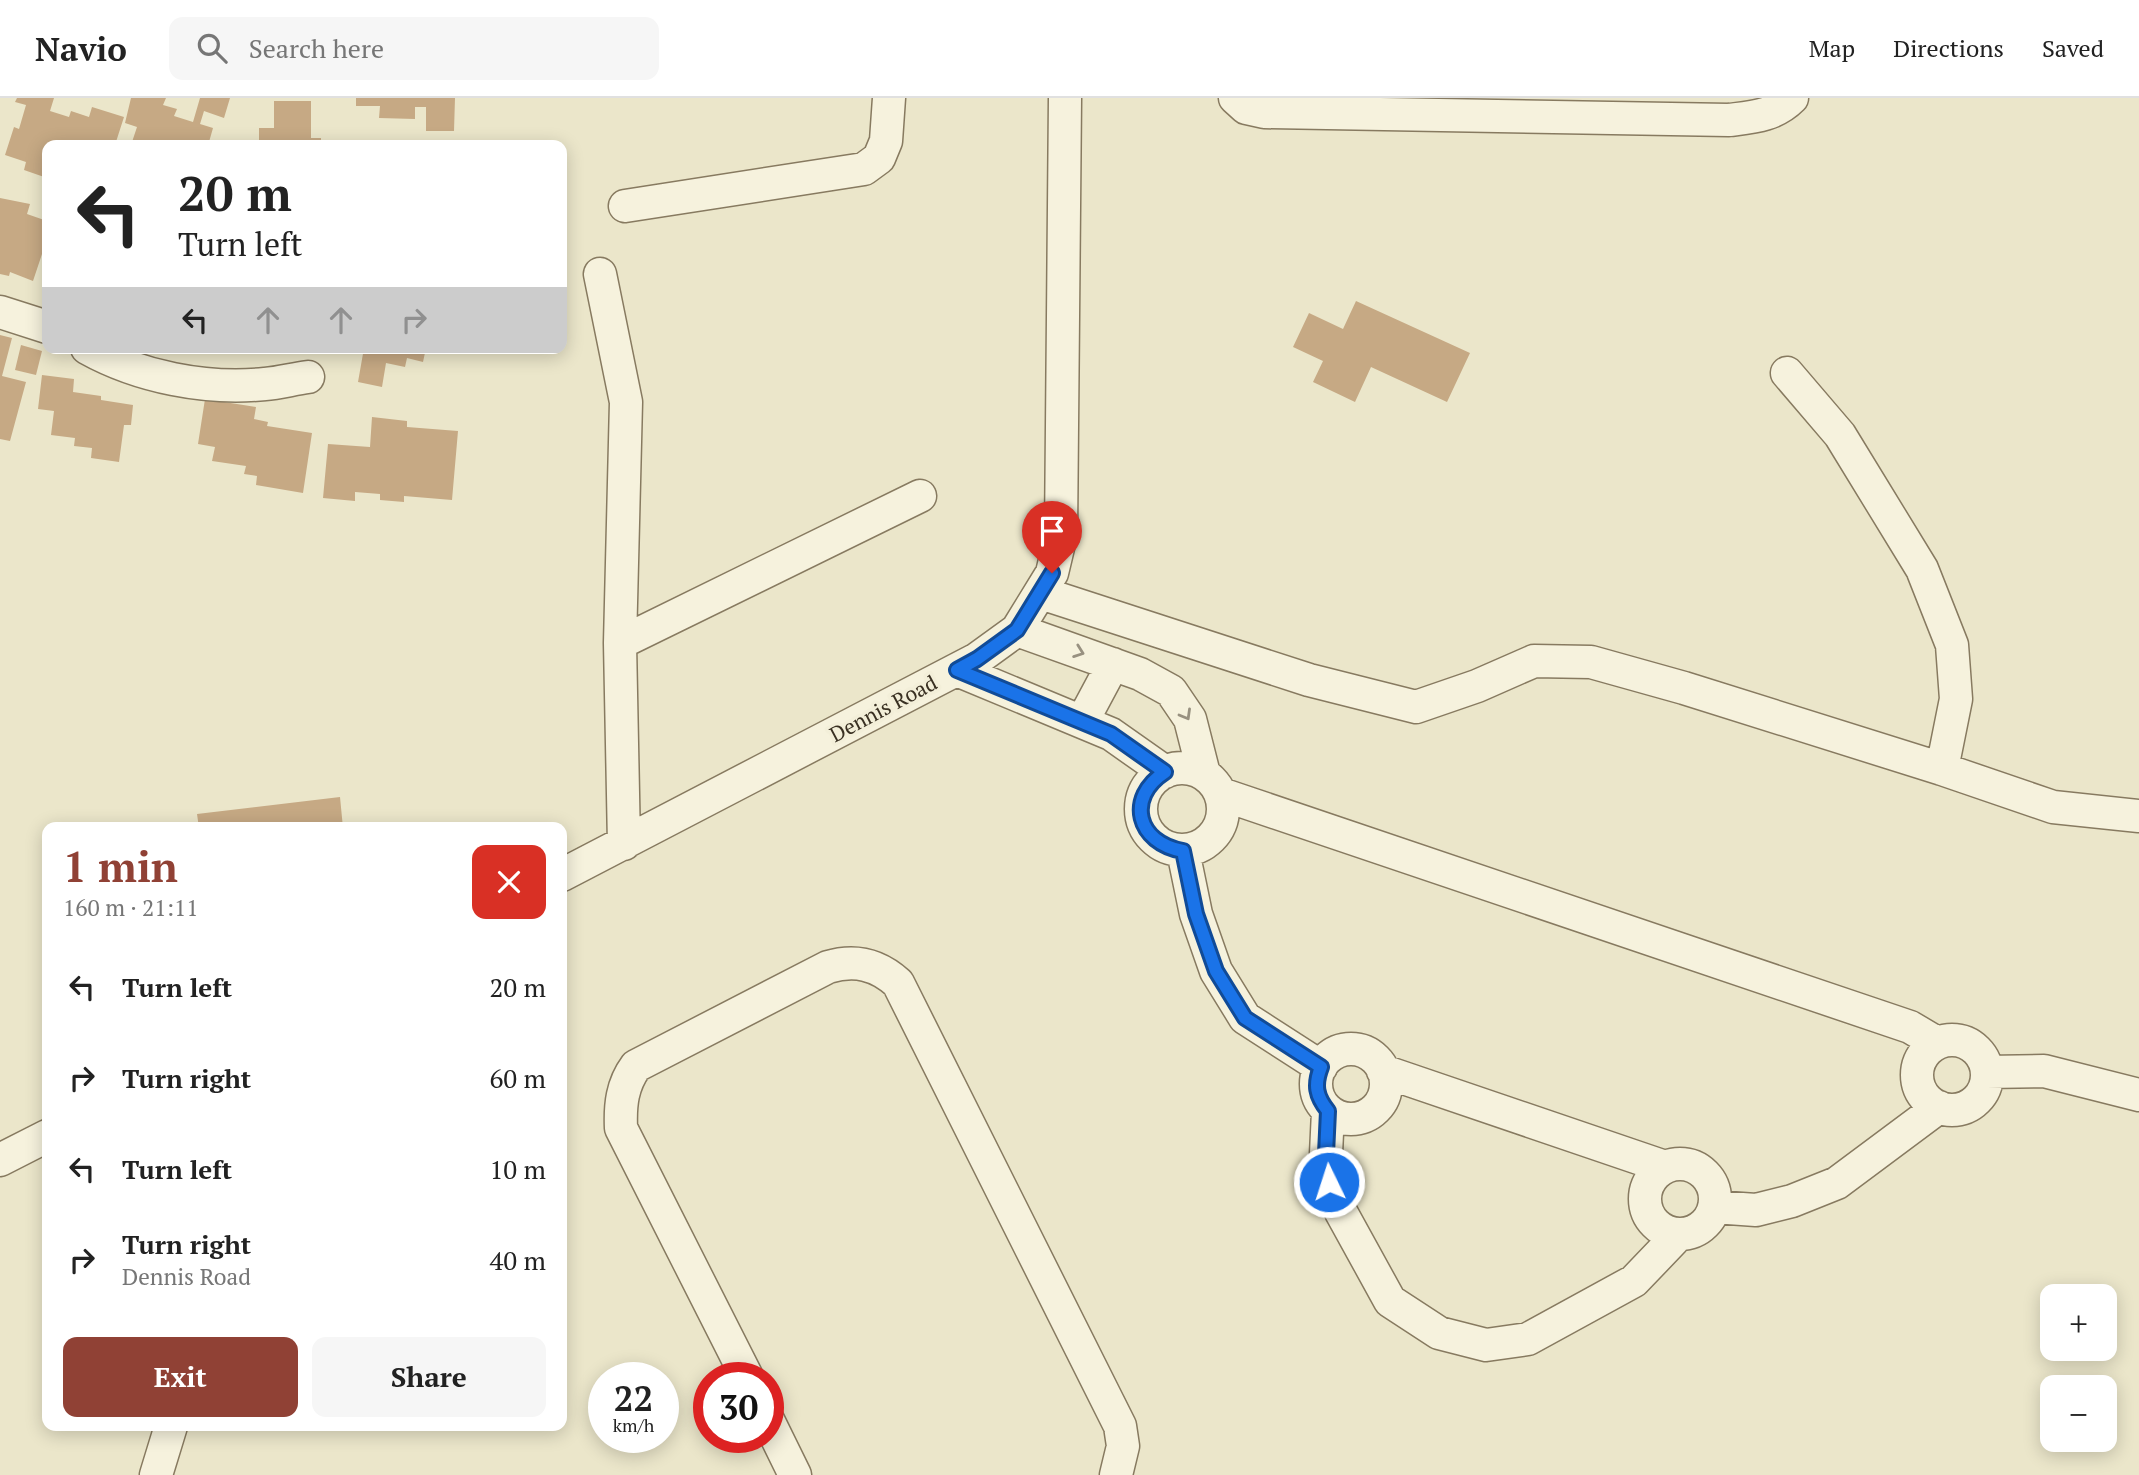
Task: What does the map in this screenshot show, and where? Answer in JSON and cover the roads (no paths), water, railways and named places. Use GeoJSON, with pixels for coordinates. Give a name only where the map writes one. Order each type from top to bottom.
{"type":"FeatureCollection","features":[{"type":"Feature","properties":{"kind":"street"},"geometry":{"type":"LineString","coordinates":[[625,206],[863,169],[879,158],[886,141],[889,98]]}},
{"type":"Feature","properties":{"kind":"street","name":"Dennis Road"},"geometry":{"type":"LineString","coordinates":[[567,872],[977,659],[1017,630],[1041,593],[1052,573],[1061,535],[1065,98]]}},
{"type":"Feature","properties":{"kind":"street"},"geometry":{"type":"LineString","coordinates":[[1235,98],[1246,108],[1265,112],[1729,120],[1764,116],[1792,98]]}},
{"type":"Feature","properties":{"kind":"street"},"geometry":{"type":"LineString","coordinates":[[600,274],[626,402],[620,643],[624,844]]}},
{"type":"Feature","properties":{"kind":"street"},"geometry":{"type":"LineString","coordinates":[[0,312],[42,325]]}},
{"type":"Feature","properties":{"kind":"street"},"geometry":{"type":"LineString","coordinates":[[98,354],[133,369],[193,381],[236,385],[265,384],[307,377]]}},
{"type":"Feature","properties":{"kind":"street"},"geometry":{"type":"LineString","coordinates":[[1787,373],[1839,435],[1922,569],[1952,645],[1956,699],[1942,769]]}},
{"type":"Feature","properties":{"kind":"street"},"geometry":{"type":"LineString","coordinates":[[620,643],[920,496]]}},
{"type":"Feature","properties":{"kind":"street"},"geometry":{"type":"LineString","coordinates":[[1041,593],[1309,680],[1416,707],[1477,686],[1534,661],[1591,662],[1684,688],[2053,807],[2139,816]]}},
{"type":"Feature","properties":{"kind":"street"},"geometry":{"type":"LineString","coordinates":[[1017,630],[1140,674],[1171,691],[1191,719],[1213,784],[1224,807],[1222,821],[1217,833],[1196,848],[1183,851],[1169,848],[1156,842],[1147,832],[1141,804],[1145,791],[1153,780],[1178,768],[1192,769],[1213,784],[1910,1027],[1937,1043]]}},
{"type":"Feature","properties":{"kind":"street"},"geometry":{"type":"LineString","coordinates":[[1082,722],[1113,664]]}},
{"type":"Feature","properties":{"kind":"street"},"geometry":{"type":"LineString","coordinates":[[957,670],[1111,734],[1165,772]]}},
{"type":"Feature","properties":{"kind":"street"},"geometry":{"type":"LineString","coordinates":[[1183,851],[1196,914],[1216,971],[1245,1018],[1321,1067]]}},
{"type":"Feature","properties":{"kind":"street"},"geometry":{"type":"LineString","coordinates":[[739,1362],[621,1128],[620,1111],[626,1079],[636,1066],[828,967],[842,963],[859,963],[878,968],[898,983],[905,996],[1120,1426],[1123,1446],[1116,1475]]}},
{"type":"Feature","properties":{"kind":"street"},"geometry":{"type":"LineString","coordinates":[[1959,1041],[1969,1045],[1984,1061],[1987,1072],[1982,1094],[1963,1108],[1951,1110],[1939,1107],[1921,1092],[1917,1069],[1921,1057],[1937,1043],[1959,1041]]}},
{"type":"Feature","properties":{"kind":"street"},"geometry":{"type":"LineString","coordinates":[[1347,1050],[1359,1050],[1369,1054],[1378,1061],[1386,1081],[1381,1103],[1373,1112],[1362,1118],[1338,1117],[1328,1111],[1316,1090],[1316,1079],[1321,1067],[1337,1053],[1347,1050]]}},
{"type":"Feature","properties":{"kind":"street"},"geometry":{"type":"LineString","coordinates":[[1383,1071],[1665,1167]]}},
{"type":"Feature","properties":{"kind":"street"},"geometry":{"type":"LineString","coordinates":[[1987,1072],[2043,1071],[2139,1096]]}},
{"type":"Feature","properties":{"kind":"street"},"geometry":{"type":"LineString","coordinates":[[1714,1207],[1756,1210],[1792,1201],[1837,1183],[1939,1107]]}},
{"type":"Feature","properties":{"kind":"street"},"geometry":{"type":"LineString","coordinates":[[1328,1111],[1326,1154],[1329,1182],[1341,1212],[1390,1301],[1438,1333],[1486,1345],[1528,1339],[1634,1281],[1679,1234]]}},
{"type":"Feature","properties":{"kind":"street"},"geometry":{"type":"LineString","coordinates":[[0,1160],[42,1139]]}},
{"type":"Feature","properties":{"kind":"street"},"geometry":{"type":"LineString","coordinates":[[1676,1164],[1698,1169],[1712,1185],[1714,1207],[1710,1217],[1701,1227],[1691,1232],[1679,1234],[1667,1231],[1649,1216],[1645,1193],[1649,1181],[1665,1167],[1676,1164]]}},
{"type":"Feature","properties":{"kind":"street"},"geometry":{"type":"LineString","coordinates":[[156,1475],[169,1431]]}},
{"type":"Feature","properties":{"kind":"street"},"geometry":{"type":"LineString","coordinates":[[784,1453],[795,1475]]}}]}
